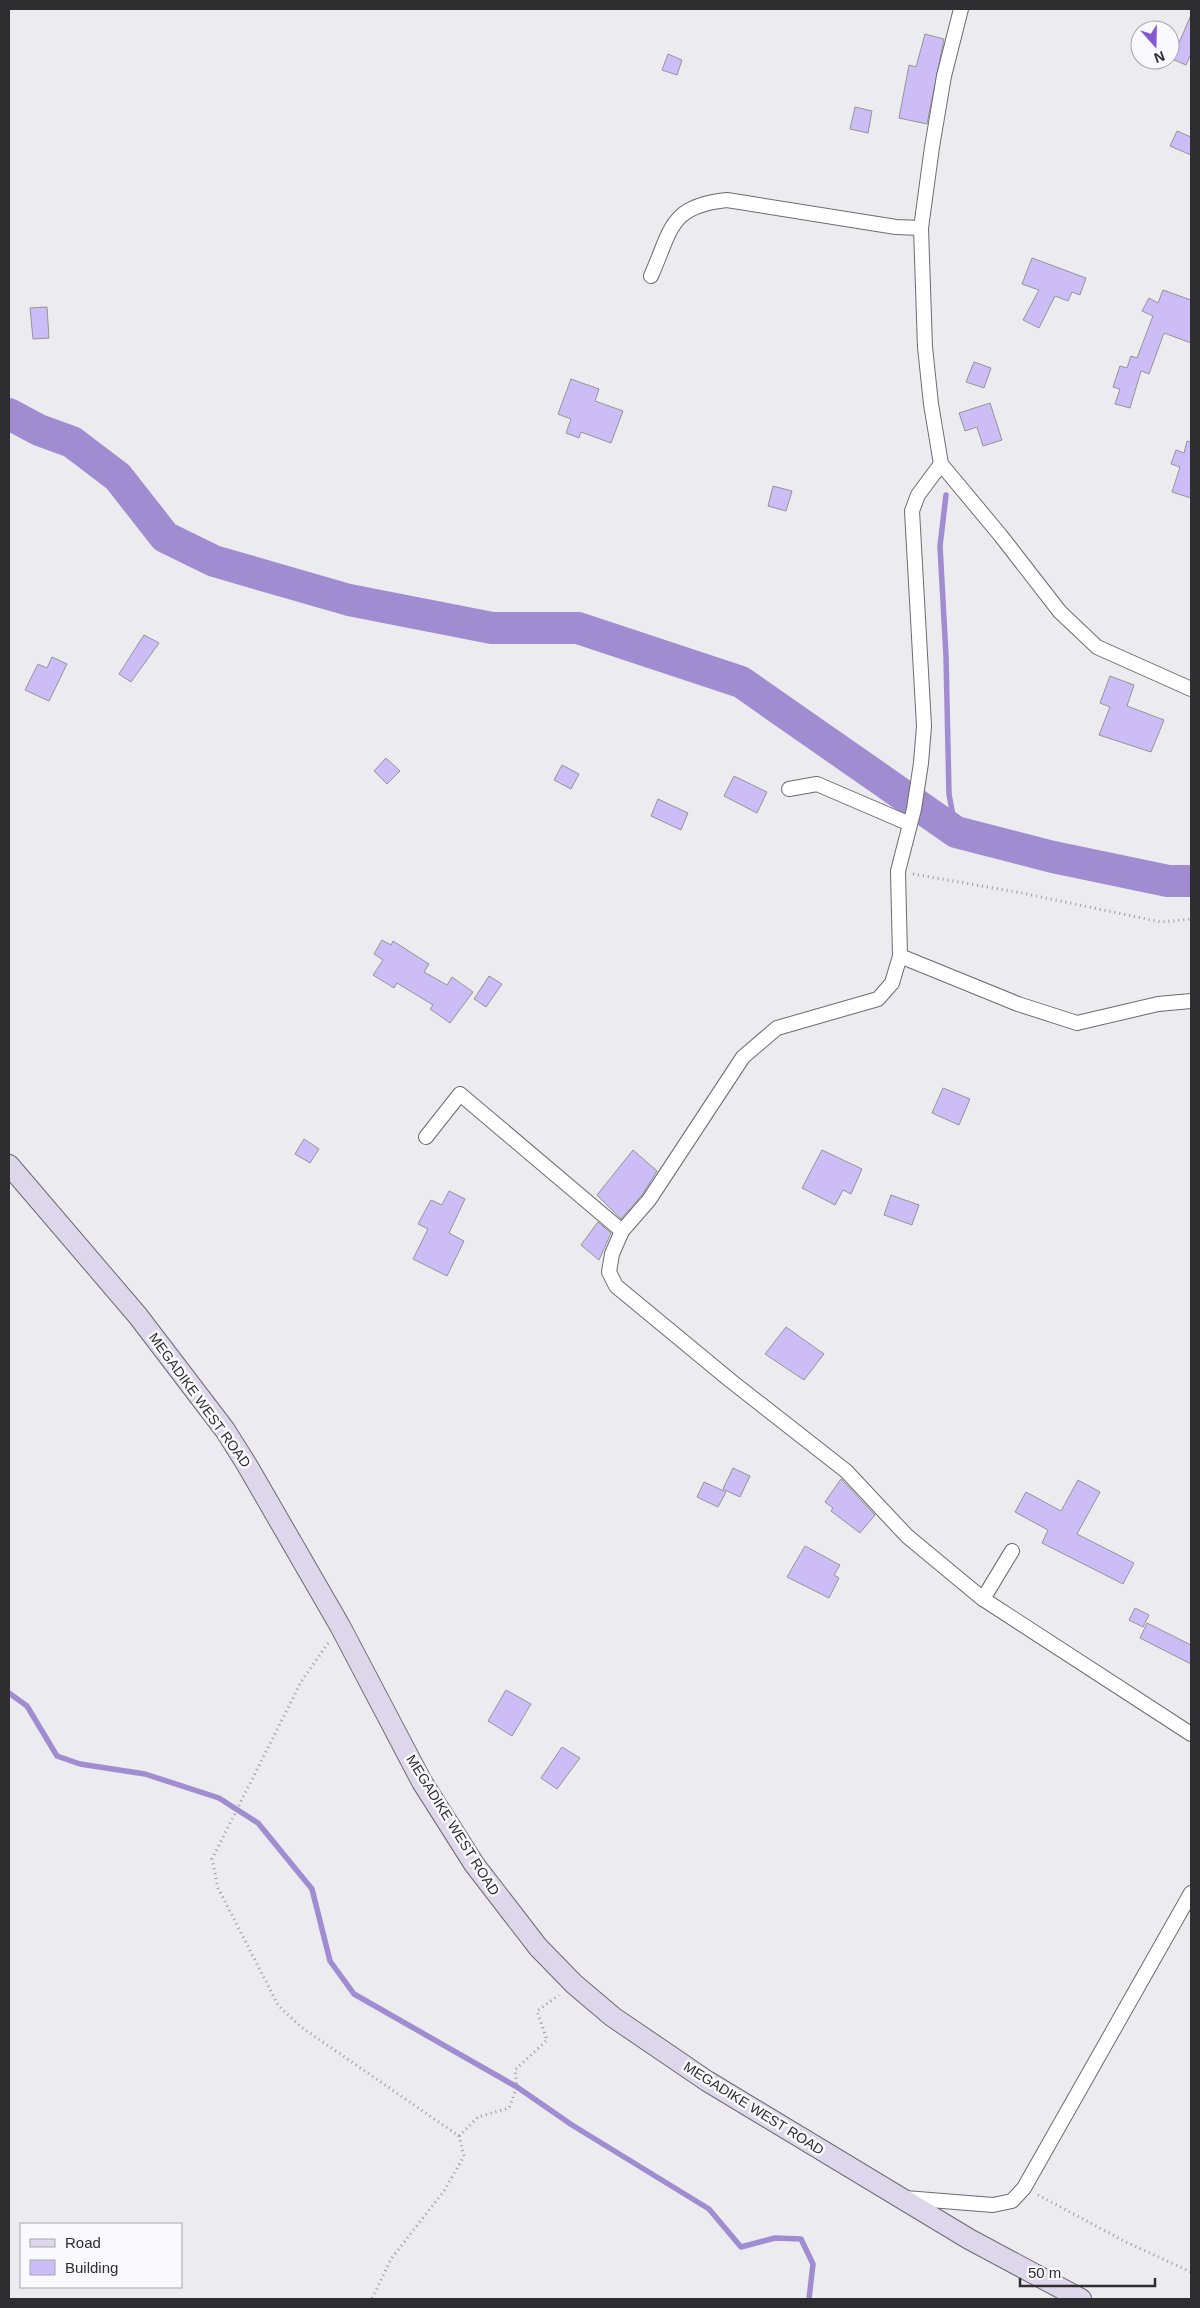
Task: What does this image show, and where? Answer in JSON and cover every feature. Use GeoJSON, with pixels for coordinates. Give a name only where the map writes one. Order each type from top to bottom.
{"type":"FeatureCollection","features":[{"type":"Feature","properties":{"kind":"street"},"geometry":{"type":"LineString","coordinates":[[961,9],[944,76],[921,228],[926,347],[931,404],[941,464],[1002,536],[1060,612],[1097,647],[1191,689]]}},
{"type":"Feature","properties":{"kind":"street"},"geometry":{"type":"LineString","coordinates":[[652,276],[676,220],[689,208],[705,202],[727,200],[896,227],[921,228]]}},
{"type":"Feature","properties":{"kind":"street"},"geometry":{"type":"LineString","coordinates":[[941,464],[918,496],[912,511],[924,726],[914,809],[898,871],[900,956],[892,983],[878,999],[777,1028],[743,1057],[649,1200],[622,1231],[612,1254],[609,1272],[616,1286],[730,1381],[846,1471],[907,1536],[983,1599],[1191,1734]]}},
{"type":"Feature","properties":{"kind":"street"},"geometry":{"type":"LineString","coordinates":[[789,789],[817,784],[910,824]]}},
{"type":"Feature","properties":{"kind":"street"},"geometry":{"type":"LineString","coordinates":[[900,956],[1018,1004],[1077,1023],[1158,1004],[1191,1001]]}},
{"type":"Feature","properties":{"kind":"street"},"geometry":{"type":"LineString","coordinates":[[426,1137],[460,1094],[622,1231]]}},
{"type":"Feature","properties":{"kind":"street","name":"MEGADIKE WEST ROAD"},"geometry":{"type":"LineString","coordinates":[[9,1165],[138,1316],[224,1430],[247,1465],[340,1626],[422,1782],[474,1864],[533,1940],[574,1984],[613,2016],[707,2081],[969,2239],[1081,2299]]}},
{"type":"Feature","properties":{"kind":"street"},"geometry":{"type":"LineString","coordinates":[[983,1599],[1012,1551]]}},
{"type":"Feature","properties":{"kind":"street"},"geometry":{"type":"LineString","coordinates":[[900,2198],[993,2205],[1012,2201],[1024,2188],[1191,1894]]}},
{"type":"Feature","properties":{"kind":"path"},"geometry":{"type":"LineString","coordinates":[[898,871],[1022,893],[1161,922],[1191,919]]}},
{"type":"Feature","properties":{"kind":"path"},"geometry":{"type":"LineString","coordinates":[[340,1626],[301,1682],[212,1859],[218,1888],[278,2005],[301,2027],[459,2136],[464,2156],[444,2192],[391,2259],[372,2299]]}},
{"type":"Feature","properties":{"kind":"path"},"geometry":{"type":"LineString","coordinates":[[459,2136],[478,2116],[509,2108],[517,2088],[515,2070],[547,2040],[537,2011],[574,1984]]}},
{"type":"Feature","properties":{"kind":"path"},"geometry":{"type":"LineString","coordinates":[[1024,2188],[1126,2242],[1191,2272]]}},
{"type":"Feature","properties":{"kind":"building"},"geometry":{"type":"Polygon","coordinates":[[[1191,15],[1191,54],[1186,65],[1180,62],[1180,40],[1191,15]]]}},
{"type":"Feature","properties":{"kind":"building"},"geometry":{"type":"Polygon","coordinates":[[[925,34],[944,39],[927,124],[899,118],[909,65],[916,67],[925,34]]]}},
{"type":"Feature","properties":{"kind":"building"},"geometry":{"type":"Polygon","coordinates":[[[668,54],[682,60],[677,75],[662,70],[668,54]]]}},
{"type":"Feature","properties":{"kind":"building"},"geometry":{"type":"Polygon","coordinates":[[[855,107],[872,111],[868,133],[850,129],[855,107]]]}},
{"type":"Feature","properties":{"kind":"building"},"geometry":{"type":"Polygon","coordinates":[[[1177,131],[1191,137],[1191,155],[1170,146],[1177,131]]]}},
{"type":"Feature","properties":{"kind":"building"},"geometry":{"type":"Polygon","coordinates":[[[1032,258],[1086,278],[1080,295],[1072,292],[1068,301],[1055,296],[1039,328],[1023,320],[1039,290],[1022,284],[1032,258]]]}},
{"type":"Feature","properties":{"kind":"building"},"geometry":{"type":"Polygon","coordinates":[[[1163,290],[1191,300],[1191,343],[1164,333],[1149,374],[1141,371],[1130,408],[1115,404],[1120,389],[1113,387],[1120,366],[1127,368],[1131,356],[1137,358],[1153,316],[1142,311],[1149,298],[1158,303],[1163,290]]]}},
{"type":"Feature","properties":{"kind":"building"},"geometry":{"type":"Polygon","coordinates":[[[47,307],[49,338],[33,339],[30,308],[47,307]]]}},
{"type":"Feature","properties":{"kind":"building"},"geometry":{"type":"Polygon","coordinates":[[[974,362],[991,368],[984,388],[966,382],[974,362]]]}},
{"type":"Feature","properties":{"kind":"building"},"geometry":{"type":"Polygon","coordinates":[[[571,379],[599,389],[595,401],[623,411],[611,443],[581,432],[579,438],[566,433],[571,419],[558,414],[571,379]]]}},
{"type":"Feature","properties":{"kind":"building"},"geometry":{"type":"Polygon","coordinates":[[[990,403],[1002,440],[983,446],[977,427],[965,431],[959,413],[990,403]]]}},
{"type":"Feature","properties":{"kind":"building"},"geometry":{"type":"Polygon","coordinates":[[[1187,441],[1191,442],[1191,498],[1172,492],[1180,467],[1171,464],[1176,450],[1184,453],[1187,441]]]}},
{"type":"Feature","properties":{"kind":"building"},"geometry":{"type":"Polygon","coordinates":[[[773,486],[792,491],[786,511],[768,506],[773,486]]]}},
{"type":"Feature","properties":{"kind":"building"},"geometry":{"type":"Polygon","coordinates":[[[144,635],[159,643],[131,682],[119,674],[144,635]]]}},
{"type":"Feature","properties":{"kind":"building"},"geometry":{"type":"Polygon","coordinates":[[[52,657],[67,664],[49,701],[25,690],[38,664],[47,668],[52,657]]]}},
{"type":"Feature","properties":{"kind":"building"},"geometry":{"type":"Polygon","coordinates":[[[1110,676],[1134,685],[1127,706],[1164,720],[1151,752],[1099,735],[1110,707],[1100,703],[1110,676]]]}},
{"type":"Feature","properties":{"kind":"building"},"geometry":{"type":"Polygon","coordinates":[[[386,758],[400,771],[387,784],[374,771],[386,758]]]}},
{"type":"Feature","properties":{"kind":"building"},"geometry":{"type":"Polygon","coordinates":[[[562,765],[579,774],[571,789],[554,780],[562,765]]]}},
{"type":"Feature","properties":{"kind":"building"},"geometry":{"type":"Polygon","coordinates":[[[734,776],[767,792],[757,813],[724,796],[734,776]]]}},
{"type":"Feature","properties":{"kind":"building"},"geometry":{"type":"Polygon","coordinates":[[[658,799],[688,813],[681,830],[651,816],[658,799]]]}},
{"type":"Feature","properties":{"kind":"building"},"geometry":{"type":"Polygon","coordinates":[[[382,940],[391,945],[393,941],[429,964],[424,972],[447,985],[452,977],[473,992],[450,1023],[430,1009],[433,1005],[397,983],[394,988],[373,975],[383,960],[374,954],[382,940]]]}},
{"type":"Feature","properties":{"kind":"building"},"geometry":{"type":"Polygon","coordinates":[[[489,976],[502,984],[486,1007],[474,999],[489,976]]]}},
{"type":"Feature","properties":{"kind":"building"},"geometry":{"type":"Polygon","coordinates":[[[943,1088],[970,1099],[959,1125],[932,1113],[943,1088]]]}},
{"type":"Feature","properties":{"kind":"building"},"geometry":{"type":"Polygon","coordinates":[[[304,1139],[319,1149],[310,1163],[295,1154],[304,1139]]]}},
{"type":"Feature","properties":{"kind":"building"},"geometry":{"type":"Polygon","coordinates":[[[633,1150],[657,1171],[642,1195],[621,1219],[597,1195],[633,1150]]]}},
{"type":"Feature","properties":{"kind":"building"},"geometry":{"type":"Polygon","coordinates":[[[822,1150],[862,1169],[851,1194],[843,1190],[835,1205],[802,1188],[822,1150]]]}},
{"type":"Feature","properties":{"kind":"building"},"geometry":{"type":"Polygon","coordinates":[[[449,1191],[465,1199],[449,1233],[464,1241],[447,1276],[413,1259],[428,1229],[418,1224],[431,1200],[442,1205],[449,1191]]]}},
{"type":"Feature","properties":{"kind":"building"},"geometry":{"type":"Polygon","coordinates":[[[891,1195],[919,1205],[912,1225],[884,1215],[891,1195]]]}},
{"type":"Feature","properties":{"kind":"building"},"geometry":{"type":"Polygon","coordinates":[[[598,1222],[611,1233],[599,1260],[581,1245],[598,1222]]]}},
{"type":"Feature","properties":{"kind":"building"},"geometry":{"type":"Polygon","coordinates":[[[786,1327],[824,1354],[804,1380],[765,1354],[786,1327]]]}},
{"type":"Feature","properties":{"kind":"building"},"geometry":{"type":"Polygon","coordinates":[[[733,1468],[750,1476],[740,1497],[723,1489],[733,1468]]]}},
{"type":"Feature","properties":{"kind":"building"},"geometry":{"type":"Polygon","coordinates":[[[841,1479],[875,1515],[860,1533],[831,1511],[833,1508],[825,1502],[841,1479]]]}},
{"type":"Feature","properties":{"kind":"building"},"geometry":{"type":"Polygon","coordinates":[[[1078,1480],[1100,1492],[1077,1534],[1134,1563],[1123,1584],[1042,1543],[1048,1530],[1015,1512],[1026,1492],[1061,1511],[1078,1480]]]}},
{"type":"Feature","properties":{"kind":"building"},"geometry":{"type":"Polygon","coordinates":[[[704,1482],[726,1492],[718,1507],[697,1497],[704,1482]]]}},
{"type":"Feature","properties":{"kind":"building"},"geometry":{"type":"Polygon","coordinates":[[[805,1546],[840,1565],[834,1575],[839,1578],[829,1598],[787,1577],[805,1546]]]}},
{"type":"Feature","properties":{"kind":"building"},"geometry":{"type":"Polygon","coordinates":[[[1135,1608],[1149,1615],[1143,1627],[1129,1620],[1135,1608]]]}},
{"type":"Feature","properties":{"kind":"building"},"geometry":{"type":"Polygon","coordinates":[[[1147,1623],[1191,1645],[1191,1664],[1140,1638],[1147,1623]]]}},
{"type":"Feature","properties":{"kind":"building"},"geometry":{"type":"Polygon","coordinates":[[[506,1690],[531,1704],[512,1736],[488,1721],[506,1690]]]}},
{"type":"Feature","properties":{"kind":"building"},"geometry":{"type":"Polygon","coordinates":[[[562,1747],[580,1758],[557,1789],[541,1778],[562,1747]]]}},
{"type":"Feature","properties":{"kind":"waterway"},"geometry":{"type":"LineString","coordinates":[[9,414],[39,430],[72,442],[118,477],[165,537],[214,561],[349,600],[492,628],[578,628],[741,682],[956,832],[1053,857],[1168,881],[1191,881]]}},
{"type":"Feature","properties":{"kind":"waterway"},"geometry":{"type":"LineString","coordinates":[[946,495],[940,546],[946,656],[949,794],[956,832]]}},
{"type":"Feature","properties":{"kind":"waterway"},"geometry":{"type":"LineString","coordinates":[[9,1693],[27,1706],[57,1756],[80,1764],[145,1774],[219,1798],[258,1823],[312,1889],[330,1961],[354,1994],[517,2087],[572,2125],[709,2209],[741,2247],[775,2238],[801,2239],[813,2264],[809,2299]]}}]}
